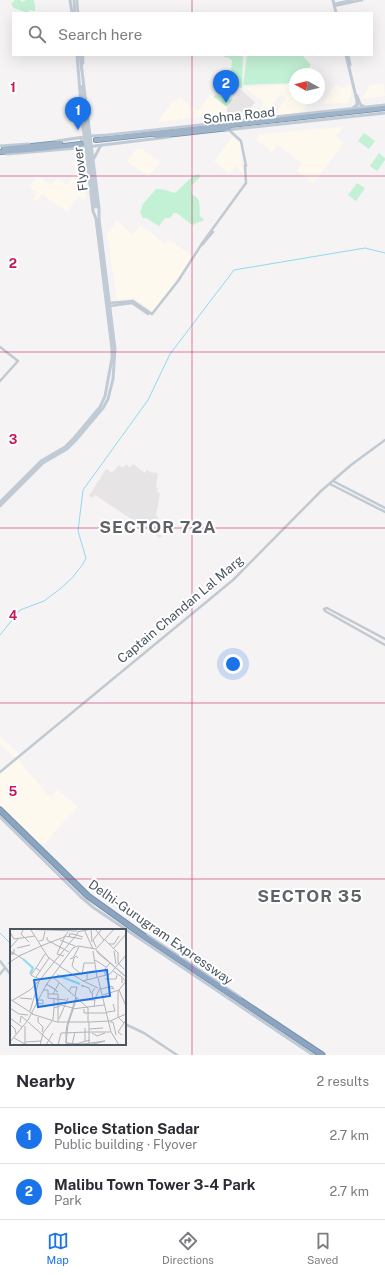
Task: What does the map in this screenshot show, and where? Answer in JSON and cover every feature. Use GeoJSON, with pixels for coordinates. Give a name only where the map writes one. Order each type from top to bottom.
{"type":"FeatureCollection","features":[{"type":"Feature","properties":{"kind":"highway","name":"Sohna Road"},"geometry":{"type":"LineString","coordinates":[[95,141],[180,129],[203,129],[385,109]]}},
{"type":"Feature","properties":{"kind":"highway","name":"Sohna Road"},"geometry":{"type":"LineString","coordinates":[[95,141],[191,132],[203,129]]}},
{"type":"Feature","properties":{"kind":"highway"},"geometry":{"type":"LineString","coordinates":[[186,135],[191,132]]}},
{"type":"Feature","properties":{"kind":"highway"},"geometry":{"type":"LineString","coordinates":[[0,147],[83,145]]}},
{"type":"Feature","properties":{"kind":"highway"},"geometry":{"type":"LineString","coordinates":[[0,153],[83,145]]}},
{"type":"Feature","properties":{"kind":"highway","name":"Delhi-Gurugram Expressway"},"geometry":{"type":"LineString","coordinates":[[0,810],[88,896],[144,936],[324,1055]]}},
{"type":"Feature","properties":{"kind":"highway","name":"Delhi-Gurugram Expressway"},"geometry":{"type":"LineString","coordinates":[[0,816],[84,897],[142,938],[194,971],[283,1033],[318,1055]]}},
{"type":"Feature","properties":{"kind":"main road"},"geometry":{"type":"LineString","coordinates":[[70,0],[72,12]]}},
{"type":"Feature","properties":{"kind":"main road"},"geometry":{"type":"LineString","coordinates":[[74,0],[75,12]]}},
{"type":"Feature","properties":{"kind":"main road"},"geometry":{"type":"LineString","coordinates":[[77,56],[90,130],[95,141],[93,160]]}},
{"type":"Feature","properties":{"kind":"main road"},"geometry":{"type":"LineString","coordinates":[[0,506],[43,463],[58,453],[74,438],[102,404],[114,349],[110,304],[97,219],[93,211],[83,145],[78,80],[81,56]]}},
{"type":"Feature","properties":{"kind":"main road"},"geometry":{"type":"LineString","coordinates":[[347,56],[359,103],[364,107]]}},
{"type":"Feature","properties":{"kind":"main road"},"geometry":{"type":"LineString","coordinates":[[347,56],[357,104],[352,108]]}},
{"type":"Feature","properties":{"kind":"main road","name":"Flyover"},"geometry":{"type":"LineString","coordinates":[[80,68],[97,219]]}},
{"type":"Feature","properties":{"kind":"main road"},"geometry":{"type":"LineString","coordinates":[[83,145],[95,141],[186,135],[203,129],[352,108],[364,107],[385,109]]}},
{"type":"Feature","properties":{"kind":"main road"},"geometry":{"type":"LineString","coordinates":[[203,129],[229,130],[385,109]]}},
{"type":"Feature","properties":{"kind":"main road"},"geometry":{"type":"LineString","coordinates":[[83,131],[88,132],[90,130]]}},
{"type":"Feature","properties":{"kind":"main road"},"geometry":{"type":"LineString","coordinates":[[90,130],[95,141],[92,153],[100,208],[97,219],[114,349]]}},
{"type":"Feature","properties":{"kind":"main road"},"geometry":{"type":"LineString","coordinates":[[83,131],[83,145],[92,153]]}},
{"type":"Feature","properties":{"kind":"main road"},"geometry":{"type":"LineString","coordinates":[[83,145],[95,141]]}},
{"type":"Feature","properties":{"kind":"main road"},"geometry":{"type":"LineString","coordinates":[[0,502],[41,461],[58,453]]}},
{"type":"Feature","properties":{"kind":"main road"},"geometry":{"type":"LineString","coordinates":[[0,807],[93,899],[324,1055]]}},
{"type":"Feature","properties":{"kind":"main road"},"geometry":{"type":"LineString","coordinates":[[283,1033],[313,1055]]}},
{"type":"Feature","properties":{"kind":"street"},"geometry":{"type":"LineString","coordinates":[[77,0],[78,12]]}},
{"type":"Feature","properties":{"kind":"street"},"geometry":{"type":"LineString","coordinates":[[335,3],[352,0]]}},
{"type":"Feature","properties":{"kind":"street"},"geometry":{"type":"LineString","coordinates":[[335,3],[362,0]]}},
{"type":"Feature","properties":{"kind":"street"},"geometry":{"type":"LineString","coordinates":[[110,304],[132,302],[152,314],[178,281],[240,193],[247,182],[241,141],[229,130]]}},
{"type":"Feature","properties":{"kind":"street"},"geometry":{"type":"LineString","coordinates":[[0,347],[18,361],[0,381]]}},
{"type":"Feature","properties":{"kind":"street","name":"Captain Chandan Lal Marg"},"geometry":{"type":"LineString","coordinates":[[0,772],[233,580],[333,481],[351,465],[385,440]]}},
{"type":"Feature","properties":{"kind":"street"},"geometry":{"type":"LineString","coordinates":[[333,481],[385,508]]}},
{"type":"Feature","properties":{"kind":"street"},"geometry":{"type":"LineString","coordinates":[[330,484],[385,512]]}},
{"type":"Feature","properties":{"kind":"street"},"geometry":{"type":"LineString","coordinates":[[385,639],[327,608],[324,609],[324,611],[385,645]]}},
{"type":"Feature","properties":{"kind":"street"},"geometry":{"type":"LineString","coordinates":[[0,961],[10,974]]}},
{"type":"Feature","properties":{"kind":"street"},"geometry":{"type":"LineString","coordinates":[[0,974],[5,968]]}},
{"type":"Feature","properties":{"kind":"street"},"geometry":{"type":"LineString","coordinates":[[126,1024],[144,1033],[177,1055]]}},
{"type":"Feature","properties":{"kind":"shaded area"},"geometry":{"type":"Polygon","coordinates":[[[384,83],[385,96],[361,99],[370,85],[384,83]]]}},
{"type":"Feature","properties":{"kind":"shaded area"},"geometry":{"type":"Polygon","coordinates":[[[289,84],[289,104],[308,104],[302,112],[274,116],[286,98],[280,94],[270,107],[262,107],[262,101],[245,88],[289,84]]]}},
{"type":"Feature","properties":{"kind":"shaded area"},"geometry":{"type":"Polygon","coordinates":[[[336,84],[344,89],[347,84],[350,85],[352,94],[347,103],[325,104],[325,100],[336,84]]]}},
{"type":"Feature","properties":{"kind":"shaded area"},"geometry":{"type":"Polygon","coordinates":[[[241,90],[255,102],[248,111],[227,113],[227,109],[241,90]]]}},
{"type":"Feature","properties":{"kind":"shaded area"},"geometry":{"type":"Polygon","coordinates":[[[210,94],[227,107],[226,114],[157,122],[174,100],[175,101],[179,97],[198,111],[210,94]]]}},
{"type":"Feature","properties":{"kind":"shaded area"},"geometry":{"type":"Polygon","coordinates":[[[343,127],[336,136],[344,142],[314,183],[297,171],[302,164],[278,145],[280,142],[272,152],[256,140],[260,134],[343,127]]]}},
{"type":"Feature","properties":{"kind":"shaded area"},"geometry":{"type":"Polygon","coordinates":[[[232,137],[240,143],[243,173],[235,166],[230,174],[214,161],[232,137]]]}},
{"type":"Feature","properties":{"kind":"shaded area"},"geometry":{"type":"Polygon","coordinates":[[[136,149],[142,149],[160,162],[149,177],[127,162],[136,149]]]}},
{"type":"Feature","properties":{"kind":"shaded area"},"geometry":{"type":"Polygon","coordinates":[[[79,155],[82,155],[86,196],[83,200],[79,196],[67,212],[42,194],[37,201],[33,199],[37,193],[29,187],[38,176],[51,185],[57,178],[67,185],[77,170],[71,165],[79,155]]]}},
{"type":"Feature","properties":{"kind":"shaded area"},"geometry":{"type":"Polygon","coordinates":[[[117,221],[133,234],[141,225],[165,244],[169,240],[194,257],[153,312],[134,298],[117,301],[107,233],[117,221]]]}},
{"type":"Feature","properties":{"kind":"shaded area"},"geometry":{"type":"Polygon","coordinates":[[[126,464],[130,468],[133,464],[145,473],[147,470],[158,473],[156,487],[158,488],[157,492],[160,493],[156,516],[158,517],[156,533],[162,536],[160,538],[95,495],[93,498],[89,496],[106,469],[112,473],[119,465],[123,468],[126,464]]]}},
{"type":"Feature","properties":{"kind":"shaded area"},"geometry":{"type":"Polygon","coordinates":[[[0,738],[2,738],[19,754],[15,758],[0,744],[0,738]]]}},
{"type":"Feature","properties":{"kind":"shaded area"},"geometry":{"type":"Polygon","coordinates":[[[17,758],[48,795],[51,796],[58,790],[78,807],[52,834],[53,835],[44,845],[41,842],[39,844],[0,805],[0,774],[17,758]]]}},
{"type":"Feature","properties":{"kind":"green space"},"geometry":{"type":"Polygon","coordinates":[[[15,0],[20,0],[22,2],[26,0],[34,0],[35,11],[29,10],[28,12],[25,12],[14,8],[11,4],[15,0]]]}},
{"type":"Feature","properties":{"kind":"green space"},"geometry":{"type":"Polygon","coordinates":[[[243,56],[242,88],[213,85],[214,81],[218,80],[226,83],[230,79],[232,61],[229,58],[224,57],[243,56]]]}},
{"type":"Feature","properties":{"kind":"green space"},"geometry":{"type":"Polygon","coordinates":[[[247,56],[303,56],[311,65],[309,68],[289,68],[289,83],[243,85],[247,56]]]}},
{"type":"Feature","properties":{"kind":"green space"},"geometry":{"type":"Polygon","coordinates":[[[215,95],[234,99],[227,107],[214,97],[215,95]]]}},
{"type":"Feature","properties":{"kind":"green space"},"geometry":{"type":"Polygon","coordinates":[[[364,133],[375,141],[369,149],[358,141],[364,133]]]}},
{"type":"Feature","properties":{"kind":"green space"},"geometry":{"type":"Polygon","coordinates":[[[379,153],[385,158],[385,160],[377,171],[370,166],[379,153]]]}},
{"type":"Feature","properties":{"kind":"green space"},"geometry":{"type":"Polygon","coordinates":[[[199,174],[200,177],[191,186],[192,195],[199,200],[200,216],[204,220],[192,225],[177,213],[174,213],[170,218],[165,218],[159,226],[146,218],[143,218],[140,212],[143,204],[156,189],[175,193],[193,176],[199,174]]]}},
{"type":"Feature","properties":{"kind":"green space"},"geometry":{"type":"Polygon","coordinates":[[[357,183],[365,188],[356,201],[348,195],[357,183]]]}},
{"type":"Feature","properties":{"kind":"waterway"},"geometry":{"type":"LineString","coordinates":[[0,635],[20,610],[44,601],[72,578],[83,564],[86,558],[78,531],[83,490],[148,400],[170,354],[234,270],[365,248],[385,253]]}},
{"type":"Feature","properties":{"kind":"waterway"},"geometry":{"type":"LineString","coordinates":[[0,933],[10,943]]}},
{"type":"Feature","properties":{"kind":"tunnel"},"geometry":{"type":"LineString","coordinates":[[80,141],[96,140]]}},
{"type":"Feature","properties":{"kind":"place","name":"Malibu Town Tower 3-4 Park"},"geometry":{"type":"Point","coordinates":[226,103]}},
{"type":"Feature","properties":{"kind":"place","name":"Police Station Sadar"},"geometry":{"type":"Point","coordinates":[78,130]}},
{"type":"Feature","properties":{"kind":"district","name":"SECTOR 72A"},"geometry":{"type":"Point","coordinates":[158,527]}},
{"type":"Feature","properties":{"kind":"district","name":"SECTOR 35"},"geometry":{"type":"Point","coordinates":[310,896]}}]}
